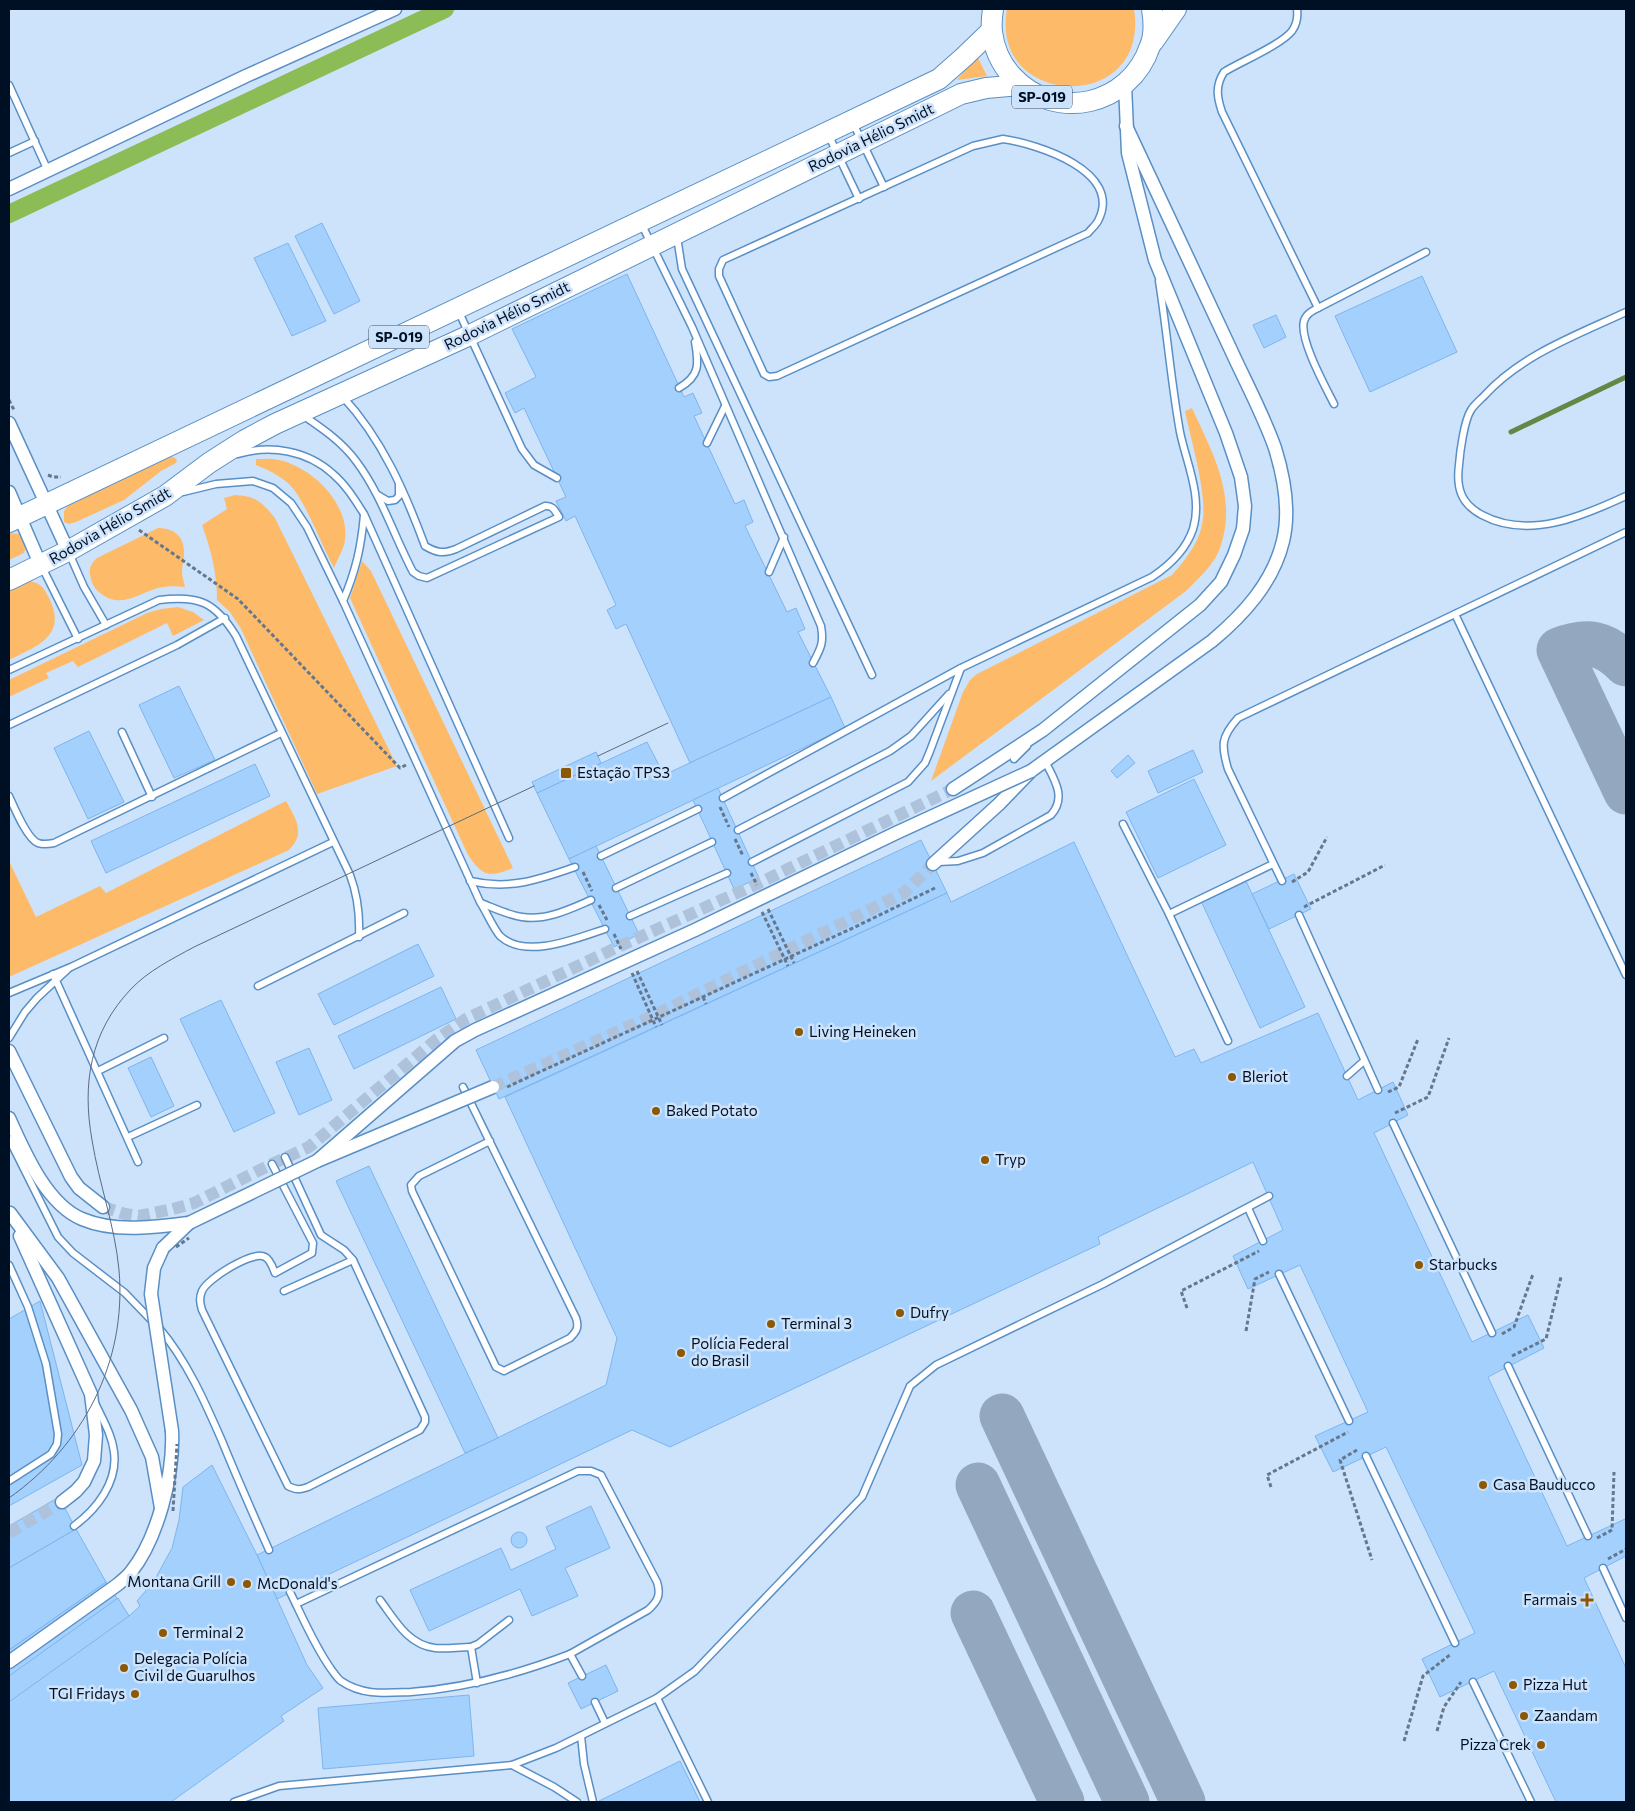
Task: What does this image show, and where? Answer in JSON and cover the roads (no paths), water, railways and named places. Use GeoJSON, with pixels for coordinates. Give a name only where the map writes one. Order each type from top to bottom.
{"type":"FeatureCollection","features":[{"type":"Feature","properties":{"kind":"main road","name":"SP-019"},"geometry":{"type":"LineString","coordinates":[[993,9],[992,31],[996,51],[1006,69],[1020,85],[1036,95],[1054,102],[1072,104],[1091,102],[1109,95],[1124,85],[1140,67],[1151,46],[1176,9]]}},
{"type":"Feature","properties":{"kind":"main road","name":"SP-019"},"geometry":{"type":"LineString","coordinates":[[1151,46],[1154,25],[1152,9]]}},
{"type":"Feature","properties":{"kind":"main road","name":"Rodovia Hélio Smidt"},"geometry":{"type":"LineString","coordinates":[[14,520],[939,79],[992,31]]}},
{"type":"Feature","properties":{"kind":"main road","name":"Rodovia Hélio Smidt"},"geometry":{"type":"LineString","coordinates":[[9,580],[41,566],[165,496],[208,463],[245,440],[298,412],[470,335],[960,94],[986,88],[1020,85]]}},
{"type":"Feature","properties":{"kind":"street"},"geometry":{"type":"LineString","coordinates":[[9,189],[246,76],[395,9]]}},
{"type":"Feature","properties":{"kind":"street"},"geometry":{"type":"LineString","coordinates":[[953,789],[1043,730],[1200,606],[1221,582],[1234,555],[1243,529],[1245,506],[1241,477],[1226,433],[1155,260],[1131,171],[1124,85]]}},
{"type":"Feature","properties":{"kind":"street"},"geometry":{"type":"LineString","coordinates":[[317,1161],[455,1041],[475,1030],[632,960],[896,833],[1031,771],[1212,641],[1249,607],[1275,564],[1283,542],[1286,499],[1274,448],[1203,289],[1126,126]]}},
{"type":"Feature","properties":{"kind":"street"},"geometry":{"type":"LineString","coordinates":[[13,420],[68,551]]}},
{"type":"Feature","properties":{"kind":"street"},"geometry":{"type":"LineString","coordinates":[[9,492],[14,520],[41,566]]}},
{"type":"Feature","properties":{"kind":"street"},"geometry":{"type":"LineString","coordinates":[[934,863],[999,804],[1031,771]]}},
{"type":"Feature","properties":{"kind":"street"},"geometry":{"type":"LineString","coordinates":[[9,1051],[71,1177],[79,1188],[103,1207]]}},
{"type":"Feature","properties":{"kind":"street"},"geometry":{"type":"LineString","coordinates":[[9,1662],[117,1585],[130,1573],[167,1510],[173,1447],[172,1431],[151,1294],[157,1259],[163,1248],[189,1223],[317,1161],[497,1088]]}},
{"type":"Feature","properties":{"kind":"street"},"geometry":{"type":"LineString","coordinates":[[9,1118],[25,1153],[46,1188],[65,1208],[81,1219],[100,1225],[130,1227],[189,1223]]}},
{"type":"Feature","properties":{"kind":"street"},"geometry":{"type":"LineString","coordinates":[[9,1212],[58,1278],[131,1410],[146,1440],[167,1510]]}},
{"type":"Feature","properties":{"kind":"street"},"geometry":{"type":"LineString","coordinates":[[9,1212],[91,1394],[96,1435],[94,1461],[84,1482],[76,1492],[62,1502]]}},
{"type":"Feature","properties":{"kind":"lane"},"geometry":{"type":"LineString","coordinates":[[1297,9],[1296,22],[1291,32],[1281,41],[1224,72],[1219,79],[1217,98],[1222,112],[1318,308]]}},
{"type":"Feature","properties":{"kind":"lane"},"geometry":{"type":"LineString","coordinates":[[9,85],[48,171]]}},
{"type":"Feature","properties":{"kind":"lane"},"geometry":{"type":"LineString","coordinates":[[851,120],[884,187]]}},
{"type":"Feature","properties":{"kind":"lane"},"geometry":{"type":"LineString","coordinates":[[827,132],[859,198]]}},
{"type":"Feature","properties":{"kind":"lane"},"geometry":{"type":"LineString","coordinates":[[1003,139],[1021,142],[1065,157],[1097,184],[1103,199],[1098,221],[1088,233],[777,376],[767,376],[762,371],[720,276],[718,269],[720,263],[729,256],[859,198],[974,146],[1003,139]]}},
{"type":"Feature","properties":{"kind":"lane"},"geometry":{"type":"LineString","coordinates":[[9,153],[35,141]]}},
{"type":"Feature","properties":{"kind":"lane"},"geometry":{"type":"LineString","coordinates":[[640,222],[692,327],[821,626],[823,638],[821,648],[813,663]]}},
{"type":"Feature","properties":{"kind":"lane"},"geometry":{"type":"LineString","coordinates":[[676,234],[682,269],[872,675]]}},
{"type":"Feature","properties":{"kind":"lane"},"geometry":{"type":"LineString","coordinates":[[1334,404],[1305,340],[1303,329],[1307,316],[1318,308],[1426,252]]}},
{"type":"Feature","properties":{"kind":"lane"},"geometry":{"type":"LineString","coordinates":[[723,798],[960,668],[1152,577],[1177,558],[1193,529],[1196,512],[1195,495],[1180,432],[1155,260]]}},
{"type":"Feature","properties":{"kind":"lane"},"geometry":{"type":"LineString","coordinates":[[458,309],[522,449],[534,465],[557,478]]}},
{"type":"Feature","properties":{"kind":"lane"},"geometry":{"type":"LineString","coordinates":[[1626,312],[1563,341],[1520,365],[1493,386],[1470,411],[1460,448],[1458,476],[1461,498],[1472,510],[1493,521],[1515,526],[1550,523],[1586,514],[1626,496]]}},
{"type":"Feature","properties":{"kind":"lane"},"geometry":{"type":"LineString","coordinates":[[679,388],[690,382],[696,373],[696,351],[692,327]]}},
{"type":"Feature","properties":{"kind":"lane"},"geometry":{"type":"LineString","coordinates":[[298,412],[340,443],[357,462],[375,493],[413,572],[419,576],[427,578],[559,517],[553,508],[545,506],[456,549],[444,553],[436,553],[425,546],[390,462],[375,436],[358,413],[339,393]]}},
{"type":"Feature","properties":{"kind":"lane"},"geometry":{"type":"LineString","coordinates":[[707,443],[725,406]]}},
{"type":"Feature","properties":{"kind":"lane"},"geometry":{"type":"LineString","coordinates":[[208,463],[248,451],[267,449],[287,451],[310,458],[333,473],[346,488],[364,514],[509,838]]}},
{"type":"Feature","properties":{"kind":"lane"},"geometry":{"type":"LineString","coordinates":[[165,496],[233,481],[253,481],[273,488],[291,503],[306,527],[343,601],[470,881],[500,935],[514,944],[530,948],[576,939],[605,929]]}},
{"type":"Feature","properties":{"kind":"lane"},"geometry":{"type":"LineString","coordinates":[[375,493],[388,502],[395,500],[399,496],[399,483]]}},
{"type":"Feature","properties":{"kind":"lane"},"geometry":{"type":"LineString","coordinates":[[343,601],[355,571],[360,550],[364,514]]}},
{"type":"Feature","properties":{"kind":"lane"},"geometry":{"type":"LineString","coordinates":[[1283,884],[1228,769],[1223,750],[1227,730],[1238,718],[1626,532]]}},
{"type":"Feature","properties":{"kind":"lane"},"geometry":{"type":"LineString","coordinates":[[769,572],[784,537]]}},
{"type":"Feature","properties":{"kind":"lane"},"geometry":{"type":"LineString","coordinates":[[68,551],[84,587],[106,625]]}},
{"type":"Feature","properties":{"kind":"lane"},"geometry":{"type":"LineString","coordinates":[[41,566],[78,638]]}},
{"type":"Feature","properties":{"kind":"lane"},"geometry":{"type":"LineString","coordinates":[[9,670],[160,600],[178,598],[196,600],[211,606],[225,618],[236,636],[357,892],[360,919],[359,937]]}},
{"type":"Feature","properties":{"kind":"lane"},"geometry":{"type":"LineString","coordinates":[[1455,614],[1626,974]]}},
{"type":"Feature","properties":{"kind":"lane"},"geometry":{"type":"LineString","coordinates":[[9,725],[176,645],[225,618]]}},
{"type":"Feature","properties":{"kind":"lane"},"geometry":{"type":"LineString","coordinates":[[752,862],[908,782],[925,763],[936,739],[960,668]]}},
{"type":"Feature","properties":{"kind":"lane"},"geometry":{"type":"LineString","coordinates":[[738,830],[890,751],[911,736],[951,691]]}},
{"type":"Feature","properties":{"kind":"lane"},"geometry":{"type":"LineString","coordinates":[[1014,759],[1043,730]]}},
{"type":"Feature","properties":{"kind":"lane"},"geometry":{"type":"LineString","coordinates":[[122,732],[152,797]]}},
{"type":"Feature","properties":{"kind":"lane"},"geometry":{"type":"LineString","coordinates":[[9,796],[30,837],[36,843],[47,844],[64,839],[282,733]]}},
{"type":"Feature","properties":{"kind":"lane"},"geometry":{"type":"LineString","coordinates":[[934,863],[970,858],[1030,828],[1051,815],[1056,809],[1060,798],[1057,786],[1045,762]]}},
{"type":"Feature","properties":{"kind":"lane"},"geometry":{"type":"LineString","coordinates":[[600,856],[698,810]]}},
{"type":"Feature","properties":{"kind":"lane"},"geometry":{"type":"LineString","coordinates":[[1123,824],[1169,914],[1228,1042]]}},
{"type":"Feature","properties":{"kind":"lane"},"geometry":{"type":"LineString","coordinates":[[9,1038],[25,1012],[37,998],[55,978],[71,967],[333,842]]}},
{"type":"Feature","properties":{"kind":"lane"},"geometry":{"type":"LineString","coordinates":[[616,888],[712,842]]}},
{"type":"Feature","properties":{"kind":"lane"},"geometry":{"type":"LineString","coordinates":[[1169,914],[1273,864]]}},
{"type":"Feature","properties":{"kind":"lane"},"geometry":{"type":"LineString","coordinates":[[470,881],[488,885],[510,885],[537,880],[575,868]]}},
{"type":"Feature","properties":{"kind":"lane"},"geometry":{"type":"LineString","coordinates":[[630,916],[727,873]]}},
{"type":"Feature","properties":{"kind":"lane"},"geometry":{"type":"LineString","coordinates":[[480,902],[523,918],[561,913],[591,900]]}},
{"type":"Feature","properties":{"kind":"lane"},"geometry":{"type":"LineString","coordinates":[[258,986],[404,913]]}},
{"type":"Feature","properties":{"kind":"lane"},"geometry":{"type":"LineString","coordinates":[[1298,913],[1379,1093]]}},
{"type":"Feature","properties":{"kind":"lane"},"geometry":{"type":"LineString","coordinates":[[9,994],[55,978]]}},
{"type":"Feature","properties":{"kind":"lane"},"geometry":{"type":"LineString","coordinates":[[55,978],[138,1162]]}},
{"type":"Feature","properties":{"kind":"lane"},"geometry":{"type":"LineString","coordinates":[[98,1071],[164,1038]]}},
{"type":"Feature","properties":{"kind":"lane"},"geometry":{"type":"LineString","coordinates":[[1347,1076],[1364,1061]]}},
{"type":"Feature","properties":{"kind":"lane"},"geometry":{"type":"LineString","coordinates":[[463,1087],[490,1141],[577,1323],[576,1332],[570,1338],[504,1372],[496,1367],[412,1191],[412,1184],[419,1176],[490,1141]]}},
{"type":"Feature","properties":{"kind":"lane"},"geometry":{"type":"LineString","coordinates":[[128,1137],[197,1105]]}},
{"type":"Feature","properties":{"kind":"lane"},"geometry":{"type":"LineString","coordinates":[[1393,1123],[1493,1335]]}},
{"type":"Feature","properties":{"kind":"lane"},"geometry":{"type":"LineString","coordinates":[[9,1139],[58,1237],[73,1253],[125,1293],[166,1337],[180,1359],[204,1401],[269,1550]]}},
{"type":"Feature","properties":{"kind":"lane"},"geometry":{"type":"LineString","coordinates":[[272,1164],[313,1243],[312,1253],[276,1273],[267,1258],[255,1256],[228,1268],[210,1280],[201,1292],[199,1300],[206,1319],[288,1486],[301,1490],[420,1430],[425,1422],[425,1417],[353,1260],[344,1250],[320,1235],[286,1157]]}},
{"type":"Feature","properties":{"kind":"lane"},"geometry":{"type":"LineString","coordinates":[[234,1802],[279,1786],[512,1765],[556,1748],[657,1698],[695,1672],[862,1497],[910,1386],[936,1365],[1103,1284],[1269,1196]]}},
{"type":"Feature","properties":{"kind":"lane"},"geometry":{"type":"LineString","coordinates":[[1248,1208],[1265,1244]]}},
{"type":"Feature","properties":{"kind":"lane"},"geometry":{"type":"LineString","coordinates":[[284,1291],[353,1260]]}},
{"type":"Feature","properties":{"kind":"lane"},"geometry":{"type":"LineString","coordinates":[[9,1265],[28,1307],[46,1364],[58,1434],[57,1444],[51,1454],[9,1481]]}},
{"type":"Feature","properties":{"kind":"lane"},"geometry":{"type":"LineString","coordinates":[[1278,1272],[1349,1421]]}},
{"type":"Feature","properties":{"kind":"lane"},"geometry":{"type":"LineString","coordinates":[[1506,1363],[1589,1539]]}},
{"type":"Feature","properties":{"kind":"lane"},"geometry":{"type":"LineString","coordinates":[[74,1526],[86,1517],[99,1503],[109,1485],[113,1470],[114,1453],[110,1433],[91,1394]]}},
{"type":"Feature","properties":{"kind":"lane"},"geometry":{"type":"LineString","coordinates":[[1366,1456],[1457,1646]]}},
{"type":"Feature","properties":{"kind":"lane"},"geometry":{"type":"LineString","coordinates":[[290,1592],[320,1654],[339,1680],[357,1690],[385,1694],[440,1690],[531,1669],[570,1654],[648,1610],[656,1603],[660,1591],[601,1475],[591,1471],[578,1471],[296,1604]]}},
{"type":"Feature","properties":{"kind":"lane"},"geometry":{"type":"LineString","coordinates":[[1602,1566],[1626,1618]]}},
{"type":"Feature","properties":{"kind":"lane"},"geometry":{"type":"LineString","coordinates":[[380,1600],[404,1633],[417,1642],[434,1648],[471,1647],[478,1644],[508,1620]]}},
{"type":"Feature","properties":{"kind":"lane"},"geometry":{"type":"LineString","coordinates":[[471,1647],[477,1683]]}},
{"type":"Feature","properties":{"kind":"lane"},"geometry":{"type":"LineString","coordinates":[[570,1654],[582,1676]]}},
{"type":"Feature","properties":{"kind":"lane"},"geometry":{"type":"LineString","coordinates":[[1474,1682],[1531,1802]]}},
{"type":"Feature","properties":{"kind":"lane"},"geometry":{"type":"LineString","coordinates":[[657,1698],[708,1802]]}},
{"type":"Feature","properties":{"kind":"lane"},"geometry":{"type":"LineString","coordinates":[[595,1702],[605,1723]]}},
{"type":"Feature","properties":{"kind":"lane"},"geometry":{"type":"LineString","coordinates":[[581,1736],[584,1764],[593,1802]]}},
{"type":"Feature","properties":{"kind":"lane"},"geometry":{"type":"LineString","coordinates":[[512,1765],[554,1787],[577,1802]]}},
{"type":"Feature","properties":{"kind":"waterway"},"geometry":{"type":"LineString","coordinates":[[9,214],[445,9]]}},
{"type":"Feature","properties":{"kind":"waterway"},"geometry":{"type":"LineString","coordinates":[[1511,432],[1626,377]]}},
{"type":"Feature","properties":{"kind":"tunnel"},"geometry":{"type":"LineString","coordinates":[[103,1207],[139,1216],[194,1203],[309,1147],[437,1039],[466,1019],[757,884],[953,789]]}},
{"type":"Feature","properties":{"kind":"tunnel"},"geometry":{"type":"LineString","coordinates":[[493,1087],[657,1014],[904,893],[933,864]]}},
{"type":"Feature","properties":{"kind":"tunnel"},"geometry":{"type":"LineString","coordinates":[[9,1533],[62,1502]]}},
{"type":"Feature","properties":{"kind":"tram line"},"geometry":{"type":"LineString","coordinates":[[598,756],[668,723]]}},
{"type":"Feature","properties":{"kind":"tram line"},"geometry":{"type":"LineString","coordinates":[[9,1498],[35,1477],[59,1453],[78,1427],[95,1399],[107,1369],[116,1337],[120,1304],[119,1270],[114,1237],[92,1140],[88,1099],[92,1060],[106,1023],[117,1006],[131,989],[145,977],[194,947],[534,786]]}},
{"type":"Feature","properties":{"kind":"place","name":"Estação TPS3"},"geometry":{"type":"Point","coordinates":[566,773]}},
{"type":"Feature","properties":{"kind":"place","name":"Living Heineken"},"geometry":{"type":"Point","coordinates":[799,1032]}},
{"type":"Feature","properties":{"kind":"place","name":"Bleriot"},"geometry":{"type":"Point","coordinates":[1232,1077]}},
{"type":"Feature","properties":{"kind":"place","name":"Baked Potato"},"geometry":{"type":"Point","coordinates":[656,1111]}},
{"type":"Feature","properties":{"kind":"place","name":"Tryp"},"geometry":{"type":"Point","coordinates":[985,1160]}},
{"type":"Feature","properties":{"kind":"place","name":"Starbucks"},"geometry":{"type":"Point","coordinates":[1419,1265]}},
{"type":"Feature","properties":{"kind":"place","name":"Dufry"},"geometry":{"type":"Point","coordinates":[900,1313]}},
{"type":"Feature","properties":{"kind":"place","name":"Terminal 3"},"geometry":{"type":"Point","coordinates":[771,1324]}},
{"type":"Feature","properties":{"kind":"place","name":"Polícia Federal do Brasil"},"geometry":{"type":"Point","coordinates":[681,1353]}},
{"type":"Feature","properties":{"kind":"place","name":"Casa Bauducco"},"geometry":{"type":"Point","coordinates":[1483,1485]}},
{"type":"Feature","properties":{"kind":"place","name":"Montana Grill"},"geometry":{"type":"Point","coordinates":[231,1582]}},
{"type":"Feature","properties":{"kind":"place","name":"McDonald's"},"geometry":{"type":"Point","coordinates":[247,1584]}},
{"type":"Feature","properties":{"kind":"place","name":"Farmais"},"geometry":{"type":"Point","coordinates":[1587,1600]}},
{"type":"Feature","properties":{"kind":"place","name":"Terminal 2"},"geometry":{"type":"Point","coordinates":[163,1633]}},
{"type":"Feature","properties":{"kind":"place","name":"Delegacia Polícia Civil de Guarulhos"},"geometry":{"type":"Point","coordinates":[124,1668]}},
{"type":"Feature","properties":{"kind":"place","name":"Pizza Hut"},"geometry":{"type":"Point","coordinates":[1513,1685]}},
{"type":"Feature","properties":{"kind":"place","name":"TGI Fridays"},"geometry":{"type":"Point","coordinates":[135,1694]}},
{"type":"Feature","properties":{"kind":"place","name":"Zaandam"},"geometry":{"type":"Point","coordinates":[1524,1716]}},
{"type":"Feature","properties":{"kind":"place","name":"Pizza Crek"},"geometry":{"type":"Point","coordinates":[1541,1745]}}]}
